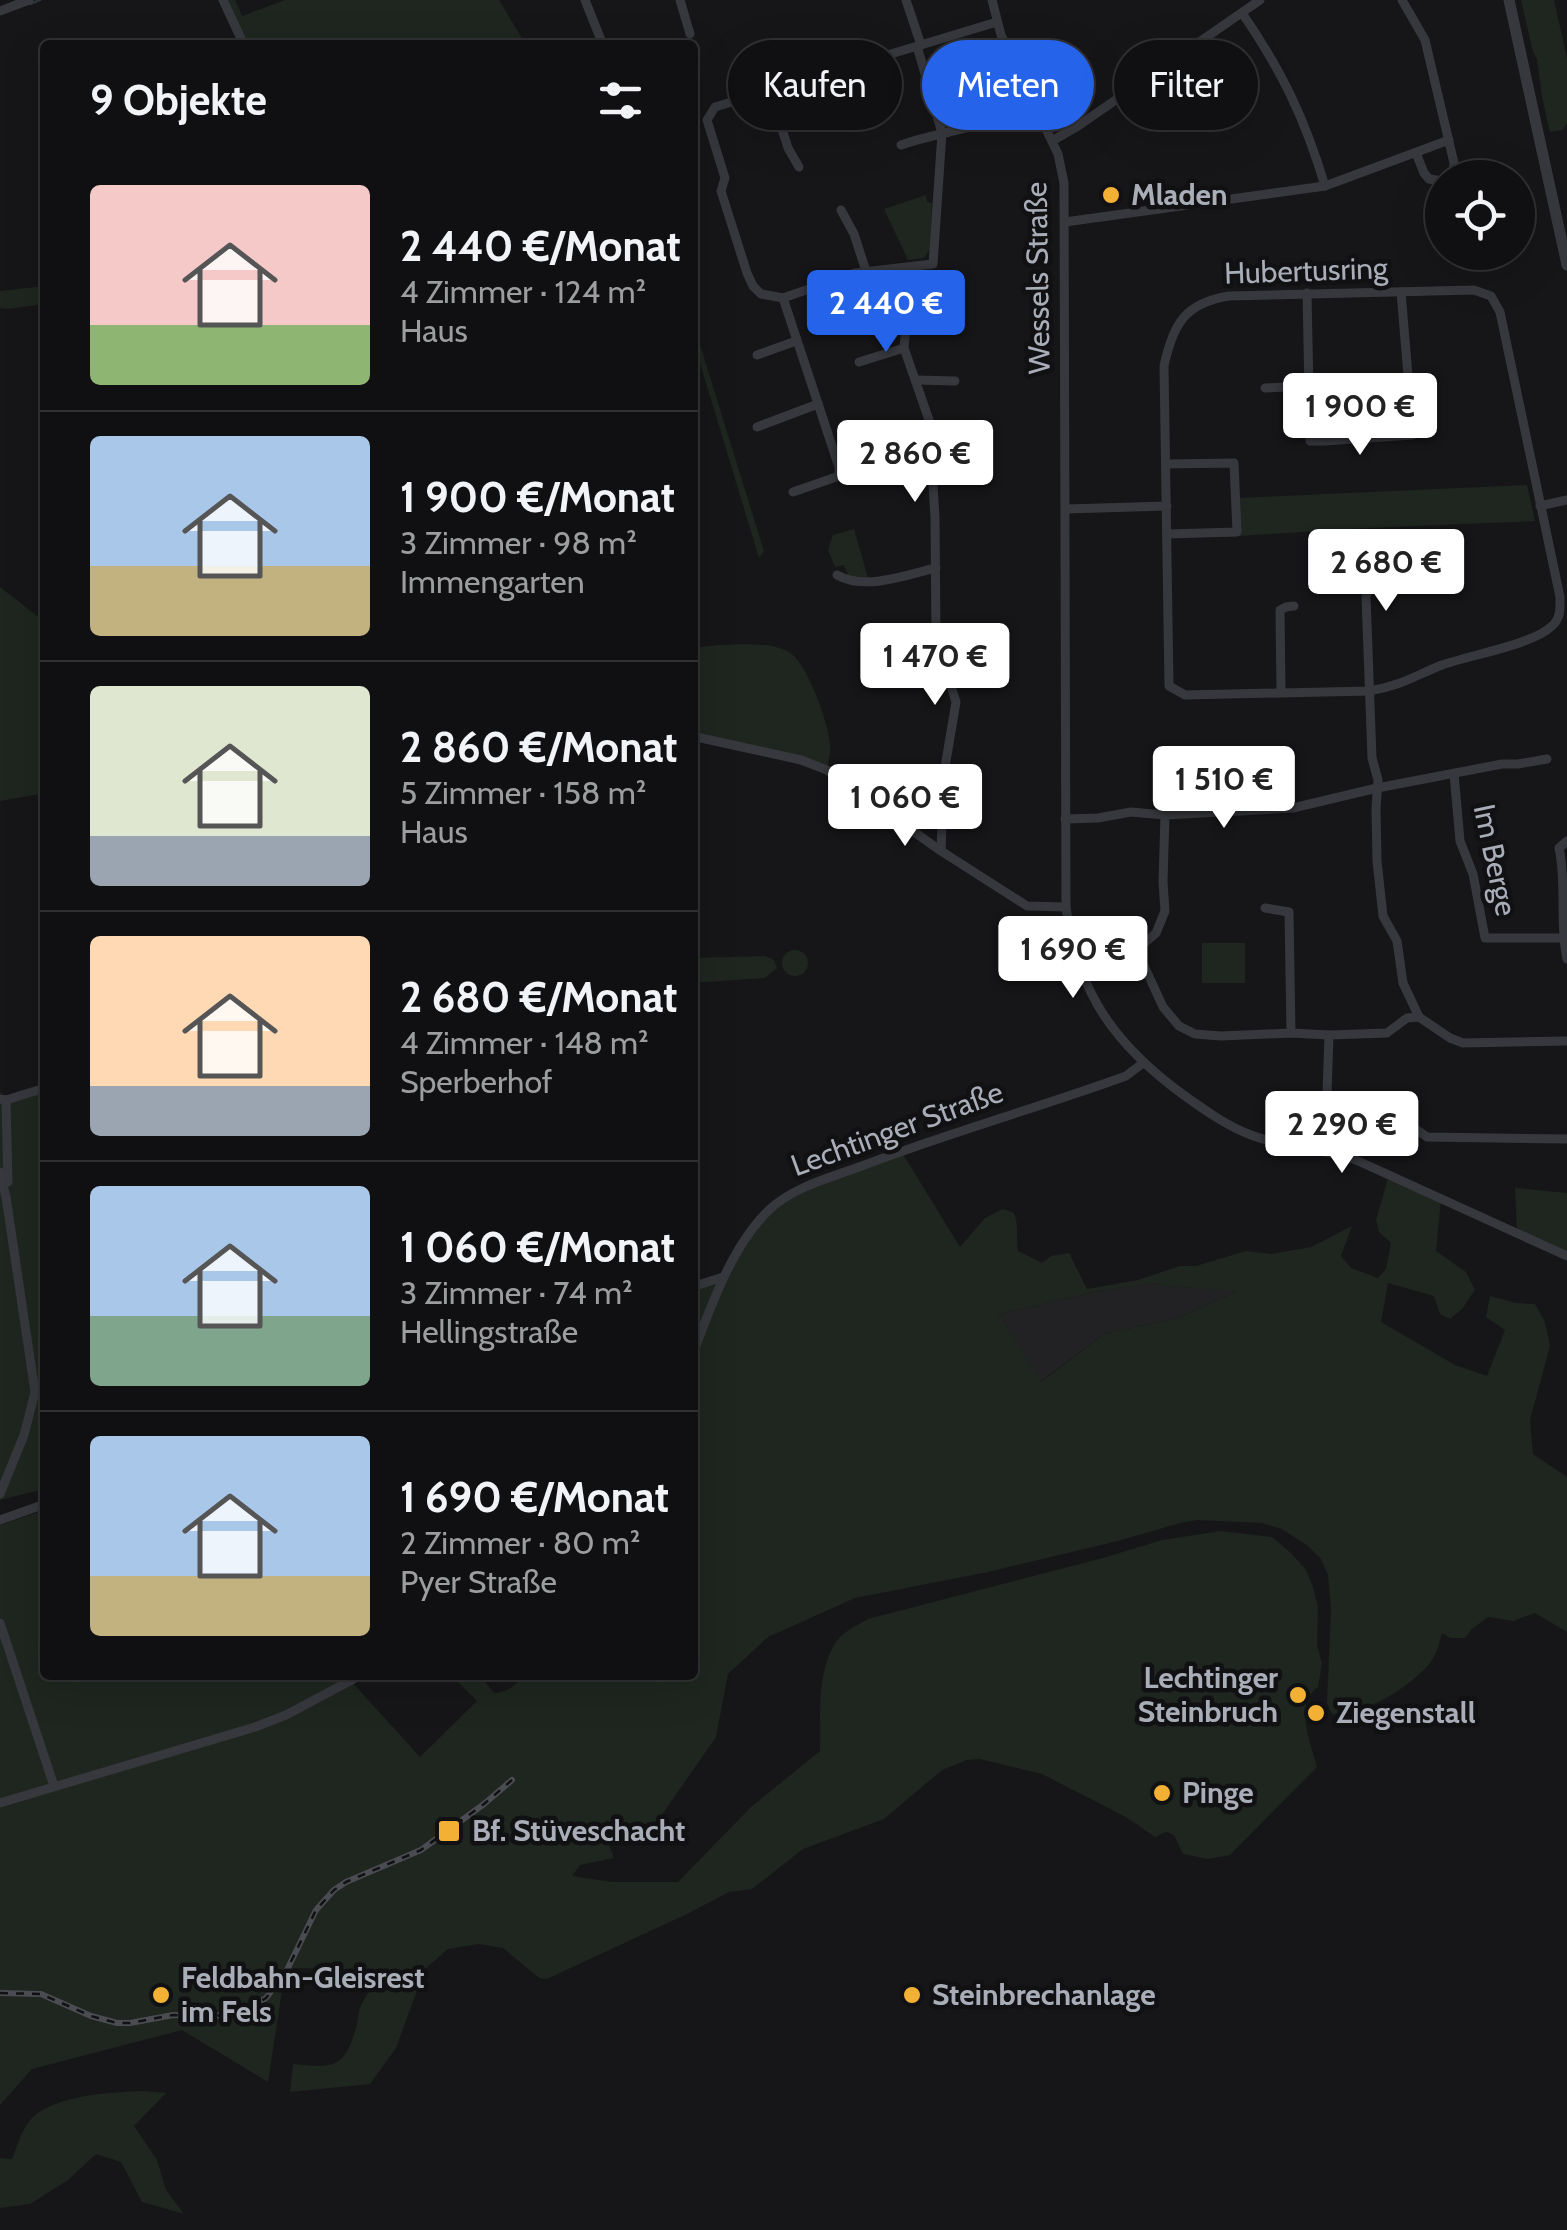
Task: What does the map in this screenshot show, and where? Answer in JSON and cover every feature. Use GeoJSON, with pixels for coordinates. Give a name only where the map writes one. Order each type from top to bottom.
{"type":"FeatureCollection","features":[{"type":"Feature","properties":{"kind":"street"},"geometry":{"type":"LineString","coordinates":[[0,11],[29,0]]}},
{"type":"Feature","properties":{"kind":"street"},"geometry":{"type":"LineString","coordinates":[[223,0],[242,40]]}},
{"type":"Feature","properties":{"kind":"street"},"geometry":{"type":"LineString","coordinates":[[585,0],[601,40]]}},
{"type":"Feature","properties":{"kind":"street"},"geometry":{"type":"LineString","coordinates":[[680,0],[690,34]]}},
{"type":"Feature","properties":{"kind":"street"},"geometry":{"type":"LineString","coordinates":[[728,104],[715,108],[707,120],[725,178],[721,191],[747,273],[761,294],[782,298],[866,271],[934,264],[942,133],[906,0]]}},
{"type":"Feature","properties":{"kind":"street"},"geometry":{"type":"LineString","coordinates":[[992,0],[1001,35],[1052,141]]}},
{"type":"Feature","properties":{"kind":"street","name":"Wessels Straße"},"geometry":{"type":"LineString","coordinates":[[1260,0],[1052,141],[1062,166],[1065,222],[1065,818],[1069,936],[1096,1007],[1125,1046],[1206,1112],[1233,1128],[1266,1140],[1347,1157],[1567,1256]]}},
{"type":"Feature","properties":{"kind":"street"},"geometry":{"type":"LineString","coordinates":[[1402,0],[1425,40],[1453,160]]}},
{"type":"Feature","properties":{"kind":"street"},"geometry":{"type":"LineString","coordinates":[[1509,0],[1567,265]]}},
{"type":"Feature","properties":{"kind":"street"},"geometry":{"type":"LineString","coordinates":[[1242,13],[1270,53],[1295,100],[1325,186]]}},
{"type":"Feature","properties":{"kind":"street"},"geometry":{"type":"LineString","coordinates":[[902,50],[997,22]]}},
{"type":"Feature","properties":{"kind":"street"},"geometry":{"type":"LineString","coordinates":[[782,130],[799,167]]}},
{"type":"Feature","properties":{"kind":"street"},"geometry":{"type":"LineString","coordinates":[[901,145],[962,130]]}},
{"type":"Feature","properties":{"kind":"street"},"geometry":{"type":"LineString","coordinates":[[1065,222],[1325,186],[1449,140]]}},
{"type":"Feature","properties":{"kind":"street"},"geometry":{"type":"LineString","coordinates":[[1416,153],[1425,174]]}},
{"type":"Feature","properties":{"kind":"street"},"geometry":{"type":"LineString","coordinates":[[840,210],[854,234],[866,271]]}},
{"type":"Feature","properties":{"kind":"street"},"geometry":{"type":"LineString","coordinates":[[913,266],[904,348],[928,420],[936,640],[956,702],[944,773],[941,851]]}},
{"type":"Feature","properties":{"kind":"street","name":"Hubertusring"},"geometry":{"type":"LineString","coordinates":[[1474,290],[1491,296],[1500,312],[1560,597],[1556,622],[1530,638],[1441,666],[1394,687],[1369,691],[1185,695],[1169,686],[1164,366],[1172,333],[1188,311],[1201,302],[1229,296],[1401,292],[1474,290]]}},
{"type":"Feature","properties":{"kind":"street"},"geometry":{"type":"LineString","coordinates":[[1307,294],[1310,441],[1412,435],[1401,292]]}},
{"type":"Feature","properties":{"kind":"street"},"geometry":{"type":"LineString","coordinates":[[782,298],[840,467],[838,476]]}},
{"type":"Feature","properties":{"kind":"street"},"geometry":{"type":"LineString","coordinates":[[757,354],[796,341]]}},
{"type":"Feature","properties":{"kind":"street"},"geometry":{"type":"LineString","coordinates":[[859,362],[904,348]]}},
{"type":"Feature","properties":{"kind":"street"},"geometry":{"type":"LineString","coordinates":[[916,380],[955,381]]}},
{"type":"Feature","properties":{"kind":"street"},"geometry":{"type":"LineString","coordinates":[[1265,388],[1308,386]]}},
{"type":"Feature","properties":{"kind":"street"},"geometry":{"type":"LineString","coordinates":[[757,427],[818,404]]}},
{"type":"Feature","properties":{"kind":"street"},"geometry":{"type":"LineString","coordinates":[[793,492],[838,476],[850,465],[930,440]]}},
{"type":"Feature","properties":{"kind":"street"},"geometry":{"type":"LineString","coordinates":[[1166,464],[1234,464],[1237,532],[1167,534]]}},
{"type":"Feature","properties":{"kind":"street"},"geometry":{"type":"LineString","coordinates":[[1540,506],[1567,500]]}},
{"type":"Feature","properties":{"kind":"street"},"geometry":{"type":"LineString","coordinates":[[1066,509],[1167,506]]}},
{"type":"Feature","properties":{"kind":"street"},"geometry":{"type":"LineString","coordinates":[[1459,579],[1458,564],[1396,567],[1374,576],[1366,597],[1372,758],[1378,780],[1377,861],[1383,916],[1397,941],[1403,983],[1419,1017],[1450,1038],[1464,1042],[1567,1041]]}},
{"type":"Feature","properties":{"kind":"street"},"geometry":{"type":"LineString","coordinates":[[837,576],[848,582],[870,582],[936,568]]}},
{"type":"Feature","properties":{"kind":"street"},"geometry":{"type":"LineString","coordinates":[[1282,692],[1280,610],[1294,606]]}},
{"type":"Feature","properties":{"kind":"street"},"geometry":{"type":"LineString","coordinates":[[890,640],[942,652]]}},
{"type":"Feature","properties":{"kind":"street"},"geometry":{"type":"LineString","coordinates":[[698,737],[801,760],[828,770],[941,851],[1028,906],[1066,907]]}},
{"type":"Feature","properties":{"kind":"street"},"geometry":{"type":"LineString","coordinates":[[1065,818],[1131,812],[1293,808],[1377,788],[1546,759]]}},
{"type":"Feature","properties":{"kind":"street","name":"Im Berge"},"geometry":{"type":"LineString","coordinates":[[1454,774],[1460,841],[1473,874],[1485,938],[1562,938]]}},
{"type":"Feature","properties":{"kind":"street"},"geometry":{"type":"LineString","coordinates":[[1164,814],[1164,911],[1156,933],[1142,945],[1141,959],[1162,1007],[1179,1026],[1195,1034],[1221,1036],[1387,1034],[1407,1018],[1419,1017]]}},
{"type":"Feature","properties":{"kind":"street"},"geometry":{"type":"LineString","coordinates":[[1567,841],[1559,848],[1564,870],[1562,938],[1567,958]]}},
{"type":"Feature","properties":{"kind":"street"},"geometry":{"type":"LineString","coordinates":[[1264,908],[1289,912],[1292,1033]]}},
{"type":"Feature","properties":{"kind":"street"},"geometry":{"type":"LineString","coordinates":[[1326,1093],[1329,1036]]}},
{"type":"Feature","properties":{"kind":"street","name":"Lechtinger Straße"},"geometry":{"type":"LineString","coordinates":[[698,1341],[723,1276],[768,1211],[784,1198],[901,1150],[1126,1076],[1143,1064]]}},
{"type":"Feature","properties":{"kind":"street"},"geometry":{"type":"LineString","coordinates":[[6,1197],[3,1099],[40,1089]]}},
{"type":"Feature","properties":{"kind":"street"},"geometry":{"type":"LineString","coordinates":[[1414,1128],[1427,1136],[1567,1139]]}},
{"type":"Feature","properties":{"kind":"street"},"geometry":{"type":"LineString","coordinates":[[0,1172],[34,1392],[24,1435],[0,1494]]}},
{"type":"Feature","properties":{"kind":"street"},"geometry":{"type":"LineString","coordinates":[[698,1285],[723,1276]]}},
{"type":"Feature","properties":{"kind":"street"},"geometry":{"type":"LineString","coordinates":[[0,1520],[40,1506]]}},
{"type":"Feature","properties":{"kind":"street"},"geometry":{"type":"LineString","coordinates":[[0,1623],[54,1786]]}},
{"type":"Feature","properties":{"kind":"street"},"geometry":{"type":"LineString","coordinates":[[0,1803],[255,1727],[351,1680]]}},
{"type":"Feature","properties":{"kind":"shaded area"},"geometry":{"type":"Polygon","coordinates":[[[223,0],[235,0],[242,16],[285,0],[499,0],[523,40],[241,40],[223,0]]]}},
{"type":"Feature","properties":{"kind":"shaded area"},"geometry":{"type":"Polygon","coordinates":[[[1521,0],[1554,0],[1567,58],[1567,123],[1563,130],[1550,132],[1521,0]]]}},
{"type":"Feature","properties":{"kind":"shaded area"},"geometry":{"type":"Polygon","coordinates":[[[926,195],[927,202],[932,203],[930,249],[924,258],[908,260],[884,209],[926,195]]]}},
{"type":"Feature","properties":{"kind":"shaded area"},"geometry":{"type":"Polygon","coordinates":[[[40,287],[40,305],[0,308],[0,291],[40,287]]]}},
{"type":"Feature","properties":{"kind":"shaded area"},"geometry":{"type":"Polygon","coordinates":[[[698,338],[764,551],[759,558],[698,357],[698,338]]]}},
{"type":"Feature","properties":{"kind":"shaded area"},"geometry":{"type":"Polygon","coordinates":[[[1527,485],[1535,521],[1238,536],[1238,498],[1527,485]]]}},
{"type":"Feature","properties":{"kind":"shaded area"},"geometry":{"type":"Polygon","coordinates":[[[854,529],[868,578],[849,577],[844,565],[835,567],[828,550],[833,535],[854,529]]]}},
{"type":"Feature","properties":{"kind":"shaded area"},"geometry":{"type":"Polygon","coordinates":[[[0,587],[40,616],[40,794],[0,801],[0,587]]]}},
{"type":"Feature","properties":{"kind":"shaded area"},"geometry":{"type":"Polygon","coordinates":[[[773,646],[796,658],[810,681],[826,724],[830,749],[827,770],[698,737],[698,647],[773,646]]]}},
{"type":"Feature","properties":{"kind":"shaded area"},"geometry":{"type":"Polygon","coordinates":[[[1202,943],[1245,943],[1245,983],[1202,983],[1202,943]]]}},
{"type":"Feature","properties":{"kind":"shaded area"},"geometry":{"type":"Polygon","coordinates":[[[795,950],[804,954],[808,963],[804,972],[795,976],[786,972],[782,963],[786,954],[795,950]]]}},
{"type":"Feature","properties":{"kind":"shaded area"},"geometry":{"type":"Polygon","coordinates":[[[765,956],[774,960],[777,968],[765,978],[698,983],[698,958],[765,956]]]}},
{"type":"Feature","properties":{"kind":"shaded area"},"geometry":{"type":"Polygon","coordinates":[[[40,1090],[40,1490],[0,1500],[0,1092],[6,1100],[40,1090]]]}},
{"type":"Feature","properties":{"kind":"shaded area"},"geometry":{"type":"Polygon","coordinates":[[[901,1151],[960,1247],[985,1218],[1003,1209],[1014,1213],[1018,1251],[1042,1263],[1051,1256],[1069,1253],[1087,1289],[1138,1280],[1246,1251],[1271,1254],[1311,1247],[1352,1226],[1341,1256],[1351,1268],[1378,1278],[1386,1269],[1391,1243],[1379,1232],[1376,1220],[1389,1175],[1441,1199],[1436,1251],[1466,1272],[1475,1290],[1450,1319],[1440,1314],[1434,1296],[1388,1283],[1381,1322],[1455,1365],[1487,1376],[1505,1330],[1486,1317],[1490,1296],[1535,1304],[1545,1322],[1550,1346],[1530,1420],[1533,1454],[1567,1477],[1567,1632],[1535,1613],[1513,1621],[1488,1617],[1465,1638],[1450,1638],[1442,1633],[1432,1660],[1411,1681],[1371,1706],[1332,1714],[1327,1703],[1331,1610],[1328,1575],[1321,1559],[1308,1546],[1282,1529],[1262,1523],[1180,1523],[988,1572],[855,1598],[768,1637],[728,1674],[716,1737],[652,1829],[616,1831],[607,1820],[604,1832],[614,1858],[580,1865],[572,1876],[612,1882],[678,1882],[751,1807],[820,1751],[825,1667],[842,1635],[868,1619],[1162,1540],[1221,1531],[1272,1537],[1306,1570],[1313,1587],[1322,1664],[1318,1687],[1306,1703],[1305,1713],[1317,1767],[1230,1855],[1208,1859],[1183,1854],[1174,1835],[1166,1832],[1155,1837],[1126,1817],[1042,1774],[980,1759],[967,1760],[942,1770],[884,1819],[803,1849],[752,1889],[729,1892],[549,1978],[538,1977],[503,1948],[479,1944],[448,1949],[425,1969],[396,2048],[370,2084],[290,2092],[293,2064],[329,2065],[343,2057],[373,1979],[365,1970],[294,1968],[283,1984],[268,2082],[182,2030],[32,2069],[0,2105],[0,1525],[40,1512],[40,1680],[353,1680],[420,1757],[477,1701],[457,1680],[484,1680],[494,1693],[510,1688],[518,1680],[698,1680],[698,1285],[723,1277],[752,1232],[784,1198],[901,1151]],[[1157,1283],[1109,1289],[999,1314],[1041,1382],[1104,1334],[1178,1318],[1238,1291],[1157,1283]]]}},
{"type":"Feature","properties":{"kind":"shaded area"},"geometry":{"type":"Polygon","coordinates":[[[1515,1188],[1567,1193],[1567,1256],[1517,1233],[1515,1188]]]}},
{"type":"Feature","properties":{"kind":"shaded area"},"geometry":{"type":"Polygon","coordinates":[[[1157,1283],[1240,1290],[1178,1318],[1104,1334],[1040,1382],[999,1314],[1109,1289],[1157,1283]]]}},
{"type":"Feature","properties":{"kind":"shaded area"},"geometry":{"type":"Polygon","coordinates":[[[143,2091],[166,2093],[134,2126],[157,2160],[166,2190],[184,2214],[142,2202],[121,2162],[96,2154],[68,2180],[30,2204],[0,2208],[0,2158],[12,2159],[34,2116],[71,2099],[143,2091]]]}},
{"type":"Feature","properties":{"kind":"waterway"},"geometry":{"type":"LineString","coordinates":[[30,4],[40,0]]}},
{"type":"Feature","properties":{"kind":"railway"},"geometry":{"type":"LineString","coordinates":[[0,1993],[41,1994],[117,2023],[173,2015],[212,2017],[249,2008],[266,1998],[286,1972],[316,1910],[334,1890],[421,1850],[512,1780]]}},
{"type":"Feature","properties":{"kind":"place","name":"Mladen"},"geometry":{"type":"Point","coordinates":[1111,195]}},
{"type":"Feature","properties":{"kind":"place","name":"Lechtinger Steinbruch"},"geometry":{"type":"Point","coordinates":[1298,1695]}},
{"type":"Feature","properties":{"kind":"place","name":"Ziegenstall"},"geometry":{"type":"Point","coordinates":[1316,1713]}},
{"type":"Feature","properties":{"kind":"place","name":"Pinge"},"geometry":{"type":"Point","coordinates":[1162,1793]}},
{"type":"Feature","properties":{"kind":"place","name":"Bf. Stüveschacht"},"geometry":{"type":"Point","coordinates":[449,1831]}},
{"type":"Feature","properties":{"kind":"place","name":"Feldbahn-Gleisrest im Fels"},"geometry":{"type":"Point","coordinates":[161,1995]}},
{"type":"Feature","properties":{"kind":"place","name":"Steinbrechanlage"},"geometry":{"type":"Point","coordinates":[912,1995]}}]}
